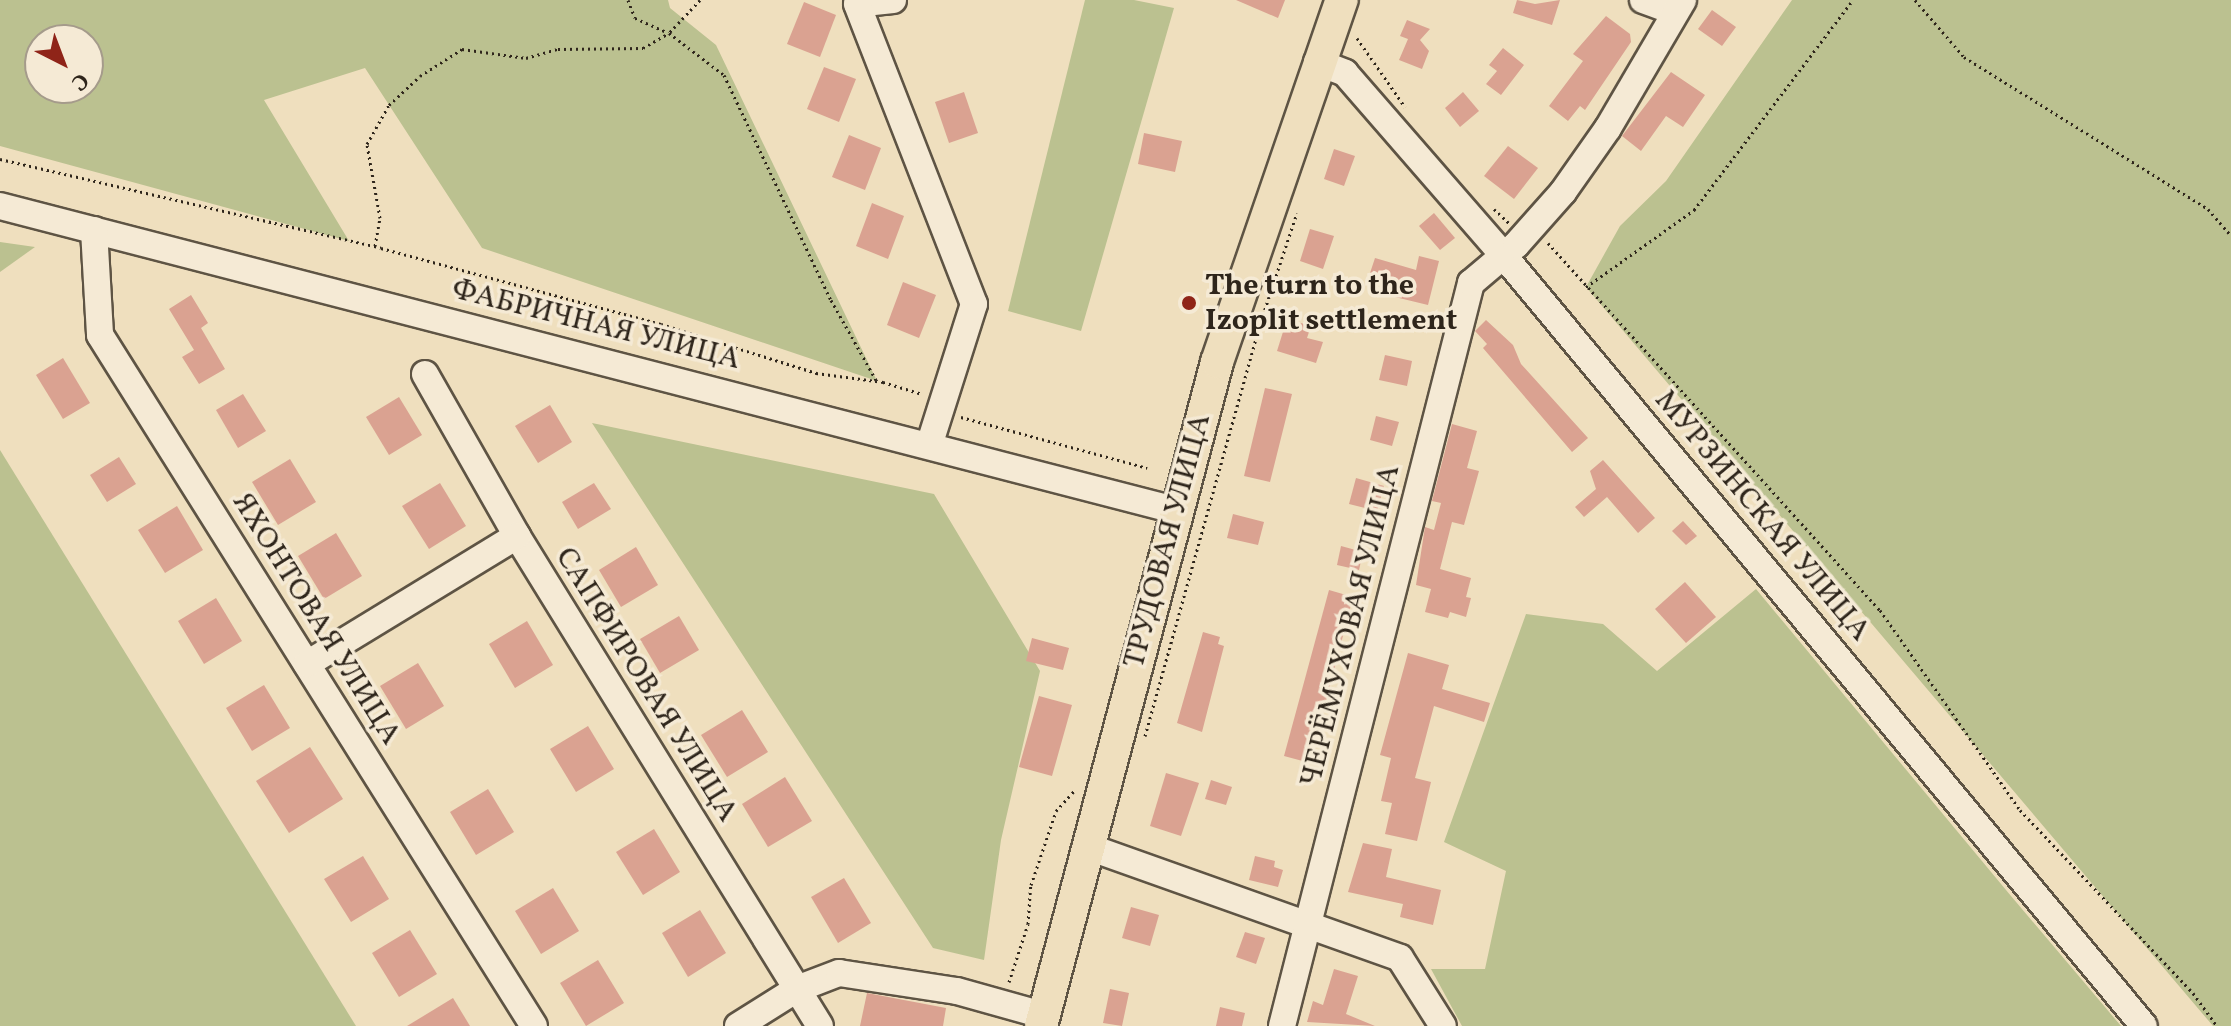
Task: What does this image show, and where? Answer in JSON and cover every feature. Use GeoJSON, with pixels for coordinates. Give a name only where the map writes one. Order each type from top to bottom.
{"type":"FeatureCollection","features":[{"type":"Feature","properties":{"kind":"main road","name":"ТРУДОВАЯ УЛИЦА"},"geometry":{"type":"LineString","coordinates":[[1042,1020],[1175,510],[1220,351],[1317,62],[1342,0]]}},
{"type":"Feature","properties":{"kind":"street"},"geometry":{"type":"LineString","coordinates":[[893,0],[857,4],[974,304],[930,443]]}},
{"type":"Feature","properties":{"kind":"street"},"geometry":{"type":"LineString","coordinates":[[1643,0],[1678,5]]}},
{"type":"Feature","properties":{"kind":"street","name":"ЧЕРЁМУХОВАЯ УЛИЦА"},"geometry":{"type":"LineString","coordinates":[[1282,1026],[1471,283],[1510,251],[1608,128],[1678,5]]}},
{"type":"Feature","properties":{"kind":"street","name":"МУРЗИНСКАЯ УЛИЦА"},"geometry":{"type":"LineString","coordinates":[[1317,62],[1345,73],[1510,251],[2144,1026]]}},
{"type":"Feature","properties":{"kind":"street","name":"ФАБРИЧНАЯ УЛИЦА"},"geometry":{"type":"LineString","coordinates":[[0,206],[930,443],[1175,510]]}},
{"type":"Feature","properties":{"kind":"street","name":"ЯХОНТОВАЯ УЛИЦА"},"geometry":{"type":"LineString","coordinates":[[94,230],[100,335],[534,1026]]}},
{"type":"Feature","properties":{"kind":"street","name":"САПФИРОВАЯ УЛИЦА"},"geometry":{"type":"LineString","coordinates":[[425,374],[517,536],[820,1026]]}},
{"type":"Feature","properties":{"kind":"street"},"geometry":{"type":"LineString","coordinates":[[307,664],[517,536]]}},
{"type":"Feature","properties":{"kind":"street"},"geometry":{"type":"LineString","coordinates":[[1086,846],[1400,958],[1443,1026]]}},
{"type":"Feature","properties":{"kind":"street"},"geometry":{"type":"LineString","coordinates":[[738,1026],[797,989],[839,973],[876,975],[1005,1005],[1042,1020]]}},
{"type":"Feature","properties":{"kind":"path"},"geometry":{"type":"LineString","coordinates":[[628,0],[635,18],[669,33],[724,75],[824,286],[877,381]]}},
{"type":"Feature","properties":{"kind":"path"},"geometry":{"type":"LineString","coordinates":[[375,246],[380,218],[367,144],[389,105],[420,76],[462,49],[526,58],[558,49],[643,48],[669,33],[700,0]]}},
{"type":"Feature","properties":{"kind":"path"},"geometry":{"type":"LineString","coordinates":[[1586,287],[1694,210],[1853,0]]}},
{"type":"Feature","properties":{"kind":"path"},"geometry":{"type":"LineString","coordinates":[[1915,0],[1964,57],[2208,209],[2231,235]]}},
{"type":"Feature","properties":{"kind":"path"},"geometry":{"type":"LineString","coordinates":[[1357,38],[1408,111]]}},
{"type":"Feature","properties":{"kind":"path"},"geometry":{"type":"LineString","coordinates":[[0,159],[375,246],[661,324],[816,373],[883,382],[951,402],[948,413],[1147,468]]}},
{"type":"Feature","properties":{"kind":"path"},"geometry":{"type":"LineString","coordinates":[[1493,208],[1517,229],[1510,251]]}},
{"type":"Feature","properties":{"kind":"path"},"geometry":{"type":"LineString","coordinates":[[1142,747],[1259,327],[1297,211]]}},
{"type":"Feature","properties":{"kind":"path"},"geometry":{"type":"LineString","coordinates":[[1510,251],[1531,235],[1543,238],[1880,610],[2020,810],[2193,993],[2217,1026]]}},
{"type":"Feature","properties":{"kind":"path"},"geometry":{"type":"LineString","coordinates":[[1005,1005],[1012,963],[1028,924],[1031,885],[1056,811],[1074,791]]}},
{"type":"Feature","properties":{"kind":"green space"},"geometry":{"type":"Polygon","coordinates":[[[0,0],[668,0],[670,8],[716,45],[877,381],[482,248],[365,68],[264,100],[349,241],[0,146],[0,0]]]}},
{"type":"Feature","properties":{"kind":"green space"},"geometry":{"type":"Polygon","coordinates":[[[1085,0],[1134,0],[1174,8],[1081,331],[1008,311],[1085,0]]]}},
{"type":"Feature","properties":{"kind":"green space"},"geometry":{"type":"Polygon","coordinates":[[[1792,0],[2231,0],[2231,1026],[2213,1026],[1586,287],[1620,226],[1666,181],[1792,0]]]}},
{"type":"Feature","properties":{"kind":"green space"},"geometry":{"type":"Polygon","coordinates":[[[0,242],[35,247],[0,272],[0,242]]]}},
{"type":"Feature","properties":{"kind":"green space"},"geometry":{"type":"Polygon","coordinates":[[[592,423],[934,494],[1040,671],[1001,840],[984,960],[933,948],[592,423]]]}},
{"type":"Feature","properties":{"kind":"green space"},"geometry":{"type":"Polygon","coordinates":[[[0,450],[356,1026],[0,1026],[0,450]]]}},
{"type":"Feature","properties":{"kind":"green space"},"geometry":{"type":"Polygon","coordinates":[[[1756,589],[2121,1026],[1462,1026],[1431,969],[1485,969],[1506,871],[1444,842],[1526,614],[1603,624],[1657,671],[1756,589]]]}},
{"type":"Feature","properties":{"kind":"building"},"geometry":{"type":"Polygon","coordinates":[[[1236,0],[1285,0],[1278,18],[1236,0]]]}},
{"type":"Feature","properties":{"kind":"building"},"geometry":{"type":"Polygon","coordinates":[[[1517,0],[1535,4],[1560,0],[1552,25],[1513,13],[1517,0]]]}},
{"type":"Feature","properties":{"kind":"building"},"geometry":{"type":"Polygon","coordinates":[[[804,2],[836,15],[820,57],[787,44],[804,2]]]}},
{"type":"Feature","properties":{"kind":"building"},"geometry":{"type":"Polygon","coordinates":[[[1712,10],[1736,27],[1722,46],[1698,29],[1712,10]]]}},
{"type":"Feature","properties":{"kind":"building"},"geometry":{"type":"Polygon","coordinates":[[[1606,16],[1630,34],[1631,42],[1585,110],[1580,106],[1568,121],[1549,106],[1583,61],[1573,54],[1606,16]]]}},
{"type":"Feature","properties":{"kind":"building"},"geometry":{"type":"Polygon","coordinates":[[[1407,20],[1430,29],[1420,40],[1429,51],[1422,69],[1399,60],[1408,39],[1400,36],[1407,20]]]}},
{"type":"Feature","properties":{"kind":"building"},"geometry":{"type":"Polygon","coordinates":[[[1503,48],[1524,65],[1501,95],[1486,84],[1497,71],[1489,65],[1503,48]]]}},
{"type":"Feature","properties":{"kind":"building"},"geometry":{"type":"Polygon","coordinates":[[[824,67],[856,79],[839,122],[807,109],[824,67]]]}},
{"type":"Feature","properties":{"kind":"building"},"geometry":{"type":"Polygon","coordinates":[[[1671,72],[1705,95],[1683,127],[1666,116],[1641,151],[1622,136],[1671,72]]]}},
{"type":"Feature","properties":{"kind":"building"},"geometry":{"type":"Polygon","coordinates":[[[964,92],[978,133],[949,143],[935,102],[964,92]]]}},
{"type":"Feature","properties":{"kind":"building"},"geometry":{"type":"Polygon","coordinates":[[[1463,92],[1479,111],[1460,127],[1445,108],[1463,92]]]}},
{"type":"Feature","properties":{"kind":"building"},"geometry":{"type":"Polygon","coordinates":[[[1144,133],[1182,141],[1175,172],[1138,164],[1144,133]]]}},
{"type":"Feature","properties":{"kind":"building"},"geometry":{"type":"Polygon","coordinates":[[[849,135],[881,148],[865,190],[832,177],[849,135]]]}},
{"type":"Feature","properties":{"kind":"building"},"geometry":{"type":"Polygon","coordinates":[[[1508,146],[1538,168],[1514,199],[1484,176],[1508,146]]]}},
{"type":"Feature","properties":{"kind":"building"},"geometry":{"type":"Polygon","coordinates":[[[1334,149],[1355,156],[1344,186],[1324,179],[1334,149]]]}},
{"type":"Feature","properties":{"kind":"building"},"geometry":{"type":"Polygon","coordinates":[[[872,203],[904,216],[888,259],[856,246],[872,203]]]}},
{"type":"Feature","properties":{"kind":"building"},"geometry":{"type":"Polygon","coordinates":[[[1434,213],[1455,238],[1440,250],[1419,226],[1434,213]]]}},
{"type":"Feature","properties":{"kind":"building"},"geometry":{"type":"Polygon","coordinates":[[[1310,229],[1334,236],[1323,269],[1300,261],[1310,229]]]}},
{"type":"Feature","properties":{"kind":"building"},"geometry":{"type":"Polygon","coordinates":[[[1419,256],[1439,261],[1428,305],[1395,297],[1398,285],[1369,276],[1375,258],[1416,270],[1419,256]]]}},
{"type":"Feature","properties":{"kind":"building"},"geometry":{"type":"Polygon","coordinates":[[[903,282],[936,295],[919,338],[887,325],[903,282]]]}},
{"type":"Feature","properties":{"kind":"building"},"geometry":{"type":"Polygon","coordinates":[[[191,295],[208,323],[201,328],[225,369],[199,384],[182,357],[194,350],[169,309],[191,295]]]}},
{"type":"Feature","properties":{"kind":"building"},"geometry":{"type":"Polygon","coordinates":[[[1287,319],[1311,326],[1307,338],[1323,342],[1316,363],[1277,351],[1287,319]]]}},
{"type":"Feature","properties":{"kind":"building"},"geometry":{"type":"Polygon","coordinates":[[[1486,320],[1513,345],[1521,364],[1588,438],[1572,452],[1483,348],[1487,344],[1475,331],[1486,320]]]}},
{"type":"Feature","properties":{"kind":"building"},"geometry":{"type":"Polygon","coordinates":[[[1385,355],[1412,361],[1407,386],[1379,380],[1385,355]]]}},
{"type":"Feature","properties":{"kind":"building"},"geometry":{"type":"Polygon","coordinates":[[[63,358],[90,403],[63,419],[36,375],[63,358]]]}},
{"type":"Feature","properties":{"kind":"building"},"geometry":{"type":"Polygon","coordinates":[[[1265,388],[1292,394],[1270,482],[1244,476],[1265,388]]]}},
{"type":"Feature","properties":{"kind":"building"},"geometry":{"type":"Polygon","coordinates":[[[243,394],[266,431],[238,448],[216,410],[243,394]]]}},
{"type":"Feature","properties":{"kind":"building"},"geometry":{"type":"Polygon","coordinates":[[[399,397],[422,435],[389,455],[366,417],[399,397]]]}},
{"type":"Feature","properties":{"kind":"building"},"geometry":{"type":"Polygon","coordinates":[[[550,405],[572,442],[538,463],[515,426],[550,405]]]}},
{"type":"Feature","properties":{"kind":"building"},"geometry":{"type":"Polygon","coordinates":[[[1376,416],[1399,422],[1392,446],[1370,440],[1376,416]]]}},
{"type":"Feature","properties":{"kind":"building"},"geometry":{"type":"Polygon","coordinates":[[[1452,424],[1477,431],[1467,468],[1479,471],[1464,525],[1452,522],[1440,569],[1471,578],[1466,597],[1471,598],[1466,617],[1450,612],[1448,618],[1425,612],[1431,589],[1416,585],[1425,527],[1434,530],[1441,503],[1432,501],[1452,424]]]}},
{"type":"Feature","properties":{"kind":"building"},"geometry":{"type":"Polygon","coordinates":[[[119,457],[136,484],[107,502],[90,475],[119,457]]]}},
{"type":"Feature","properties":{"kind":"building"},"geometry":{"type":"Polygon","coordinates":[[[290,459],[316,502],[278,525],[252,482],[290,459]]]}},
{"type":"Feature","properties":{"kind":"building"},"geometry":{"type":"Polygon","coordinates":[[[1603,460],[1655,518],[1638,533],[1607,497],[1584,517],[1575,507],[1596,489],[1590,471],[1603,460]]]}},
{"type":"Feature","properties":{"kind":"building"},"geometry":{"type":"Polygon","coordinates":[[[1356,478],[1384,486],[1377,511],[1349,504],[1356,478]]]}},
{"type":"Feature","properties":{"kind":"building"},"geometry":{"type":"Polygon","coordinates":[[[440,483],[466,526],[429,549],[402,506],[440,483]]]}},
{"type":"Feature","properties":{"kind":"building"},"geometry":{"type":"Polygon","coordinates":[[[594,483],[611,509],[578,529],[562,502],[594,483]]]}},
{"type":"Feature","properties":{"kind":"building"},"geometry":{"type":"Polygon","coordinates":[[[177,506],[203,550],[165,573],[138,530],[177,506]]]}},
{"type":"Feature","properties":{"kind":"building"},"geometry":{"type":"Polygon","coordinates":[[[1233,514],[1264,522],[1258,545],[1227,538],[1233,514]]]}},
{"type":"Feature","properties":{"kind":"building"},"geometry":{"type":"Polygon","coordinates":[[[1683,521],[1697,536],[1686,545],[1672,531],[1683,521]]]}},
{"type":"Feature","properties":{"kind":"building"},"geometry":{"type":"Polygon","coordinates":[[[336,533],[362,576],[324,599],[298,556],[336,533]]]}},
{"type":"Feature","properties":{"kind":"building"},"geometry":{"type":"Polygon","coordinates":[[[1341,546],[1363,552],[1359,570],[1337,565],[1341,546]]]}},
{"type":"Feature","properties":{"kind":"building"},"geometry":{"type":"Polygon","coordinates":[[[636,547],[658,585],[621,607],[599,570],[636,547]]]}},
{"type":"Feature","properties":{"kind":"building"},"geometry":{"type":"Polygon","coordinates":[[[1685,582],[1716,617],[1686,643],[1655,609],[1685,582]]]}},
{"type":"Feature","properties":{"kind":"building"},"geometry":{"type":"Polygon","coordinates":[[[1329,590],[1353,597],[1310,763],[1284,756],[1329,590]]]}},
{"type":"Feature","properties":{"kind":"building"},"geometry":{"type":"Polygon","coordinates":[[[216,598],[242,641],[204,664],[178,621],[216,598]]]}},
{"type":"Feature","properties":{"kind":"building"},"geometry":{"type":"Polygon","coordinates":[[[679,616],[699,650],[660,673],[640,639],[679,616]]]}},
{"type":"Feature","properties":{"kind":"building"},"geometry":{"type":"Polygon","coordinates":[[[527,621],[553,665],[515,688],[489,644],[527,621]]]}},
{"type":"Feature","properties":{"kind":"building"},"geometry":{"type":"Polygon","coordinates":[[[1203,632],[1220,637],[1218,644],[1224,646],[1202,732],[1177,723],[1203,632]]]}},
{"type":"Feature","properties":{"kind":"building"},"geometry":{"type":"Polygon","coordinates":[[[1032,638],[1069,648],[1063,670],[1026,661],[1032,638]]]}},
{"type":"Feature","properties":{"kind":"building"},"geometry":{"type":"Polygon","coordinates":[[[1408,653],[1449,665],[1442,689],[1490,703],[1484,722],[1434,706],[1415,778],[1431,782],[1417,841],[1385,834],[1392,803],[1381,801],[1391,758],[1380,755],[1408,653]]]}},
{"type":"Feature","properties":{"kind":"building"},"geometry":{"type":"Polygon","coordinates":[[[418,663],[444,706],[406,729],[380,686],[418,663]]]}},
{"type":"Feature","properties":{"kind":"building"},"geometry":{"type":"Polygon","coordinates":[[[264,685],[290,728],[252,751],[226,708],[264,685]]]}},
{"type":"Feature","properties":{"kind":"building"},"geometry":{"type":"Polygon","coordinates":[[[1039,696],[1072,705],[1052,776],[1019,767],[1039,696]]]}},
{"type":"Feature","properties":{"kind":"building"},"geometry":{"type":"Polygon","coordinates":[[[742,710],[768,752],[727,777],[701,735],[742,710]]]}},
{"type":"Feature","properties":{"kind":"building"},"geometry":{"type":"Polygon","coordinates":[[[588,726],[614,769],[576,792],[550,749],[588,726]]]}},
{"type":"Feature","properties":{"kind":"building"},"geometry":{"type":"Polygon","coordinates":[[[310,747],[343,799],[289,833],[256,781],[310,747]]]}},
{"type":"Feature","properties":{"kind":"building"},"geometry":{"type":"Polygon","coordinates":[[[1166,773],[1199,783],[1181,836],[1150,826],[1166,773]]]}},
{"type":"Feature","properties":{"kind":"building"},"geometry":{"type":"Polygon","coordinates":[[[785,777],[812,821],[768,847],[742,804],[785,777]]]}},
{"type":"Feature","properties":{"kind":"building"},"geometry":{"type":"Polygon","coordinates":[[[1211,780],[1232,787],[1226,805],[1205,799],[1211,780]]]}},
{"type":"Feature","properties":{"kind":"building"},"geometry":{"type":"Polygon","coordinates":[[[488,789],[514,832],[476,855],[450,812],[488,789]]]}},
{"type":"Feature","properties":{"kind":"building"},"geometry":{"type":"Polygon","coordinates":[[[654,829],[680,872],[643,895],[616,852],[654,829]]]}},
{"type":"Feature","properties":{"kind":"building"},"geometry":{"type":"Polygon","coordinates":[[[1363,843],[1392,849],[1386,877],[1441,890],[1433,925],[1400,917],[1403,904],[1348,892],[1363,843]]]}},
{"type":"Feature","properties":{"kind":"building"},"geometry":{"type":"Polygon","coordinates":[[[363,856],[389,899],[351,922],[324,879],[363,856]]]}},
{"type":"Feature","properties":{"kind":"building"},"geometry":{"type":"Polygon","coordinates":[[[1255,856],[1275,861],[1274,867],[1283,870],[1278,887],[1249,880],[1255,856]]]}},
{"type":"Feature","properties":{"kind":"building"},"geometry":{"type":"Polygon","coordinates":[[[844,878],[871,923],[838,943],[811,897],[844,878]]]}},
{"type":"Feature","properties":{"kind":"building"},"geometry":{"type":"Polygon","coordinates":[[[553,888],[579,931],[541,954],[515,911],[553,888]]]}},
{"type":"Feature","properties":{"kind":"building"},"geometry":{"type":"Polygon","coordinates":[[[1131,907],[1159,915],[1150,946],[1122,938],[1131,907]]]}},
{"type":"Feature","properties":{"kind":"building"},"geometry":{"type":"Polygon","coordinates":[[[700,910],[726,953],[688,977],[662,933],[700,910]]]}},
{"type":"Feature","properties":{"kind":"building"},"geometry":{"type":"Polygon","coordinates":[[[410,930],[437,974],[399,997],[372,953],[410,930]]]}},
{"type":"Feature","properties":{"kind":"building"},"geometry":{"type":"Polygon","coordinates":[[[1245,932],[1265,938],[1256,964],[1236,957],[1245,932]]]}},
{"type":"Feature","properties":{"kind":"building"},"geometry":{"type":"Polygon","coordinates":[[[598,960],[624,1003],[586,1026],[560,983],[598,960]]]}},
{"type":"Feature","properties":{"kind":"building"},"geometry":{"type":"Polygon","coordinates":[[[1334,969],[1358,976],[1346,1014],[1375,1026],[1307,1022],[1313,1001],[1323,1005],[1334,969]]]}},
{"type":"Feature","properties":{"kind":"building"},"geometry":{"type":"Polygon","coordinates":[[[1110,989],[1129,993],[1122,1026],[1103,1023],[1110,989]]]}},
{"type":"Feature","properties":{"kind":"building"},"geometry":{"type":"Polygon","coordinates":[[[867,993],[946,1008],[943,1026],[860,1026],[867,993]]]}},
{"type":"Feature","properties":{"kind":"building"},"geometry":{"type":"Polygon","coordinates":[[[453,998],[470,1026],[407,1026],[453,998]]]}},
{"type":"Feature","properties":{"kind":"building"},"geometry":{"type":"Polygon","coordinates":[[[1220,1007],[1245,1013],[1242,1026],[1216,1026],[1220,1007]]]}},
{"type":"Feature","properties":{"kind":"place","name":"The turn to the Izoplit settlement"},"geometry":{"type":"Point","coordinates":[1189,303]}}]}
